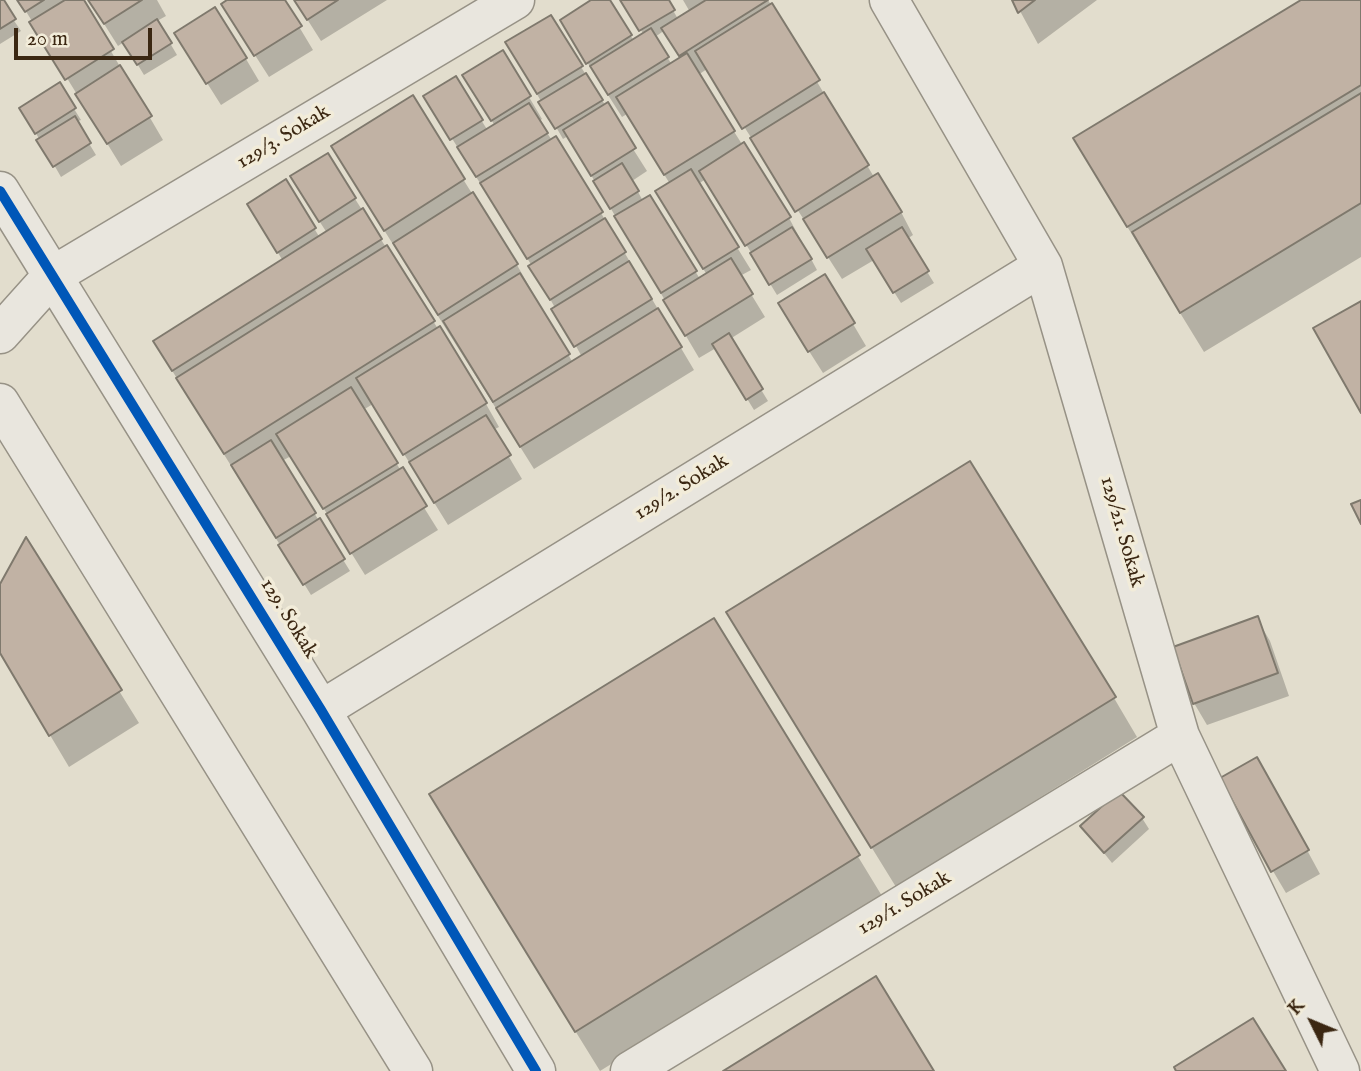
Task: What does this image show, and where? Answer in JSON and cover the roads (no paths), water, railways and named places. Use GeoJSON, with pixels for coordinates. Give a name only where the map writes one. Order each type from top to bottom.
{"type":"FeatureCollection","features":[{"type":"Feature","properties":{"kind":"street","name":"129/3. Sokak"},"geometry":{"type":"LineString","coordinates":[[0,334],[52,276],[515,0]]}},
{"type":"Feature","properties":{"kind":"street","name":"129/21. Sokak"},"geometry":{"type":"LineString","coordinates":[[889,0],[1043,266],[1180,736],[1340,1071]]}},
{"type":"Feature","properties":{"kind":"street","name":"129. Sokak"},"geometry":{"type":"LineString","coordinates":[[0,191],[321,710],[536,1071]]}},
{"type":"Feature","properties":{"kind":"street","name":"129/2. Sokak"},"geometry":{"type":"LineString","coordinates":[[321,710],[1043,266]]}},
{"type":"Feature","properties":{"kind":"street"},"geometry":{"type":"LineString","coordinates":[[0,403],[412,1071]]}},
{"type":"Feature","properties":{"kind":"street","name":"129/1. Sokak"},"geometry":{"type":"LineString","coordinates":[[629,1071],[1180,736]]}}]}
